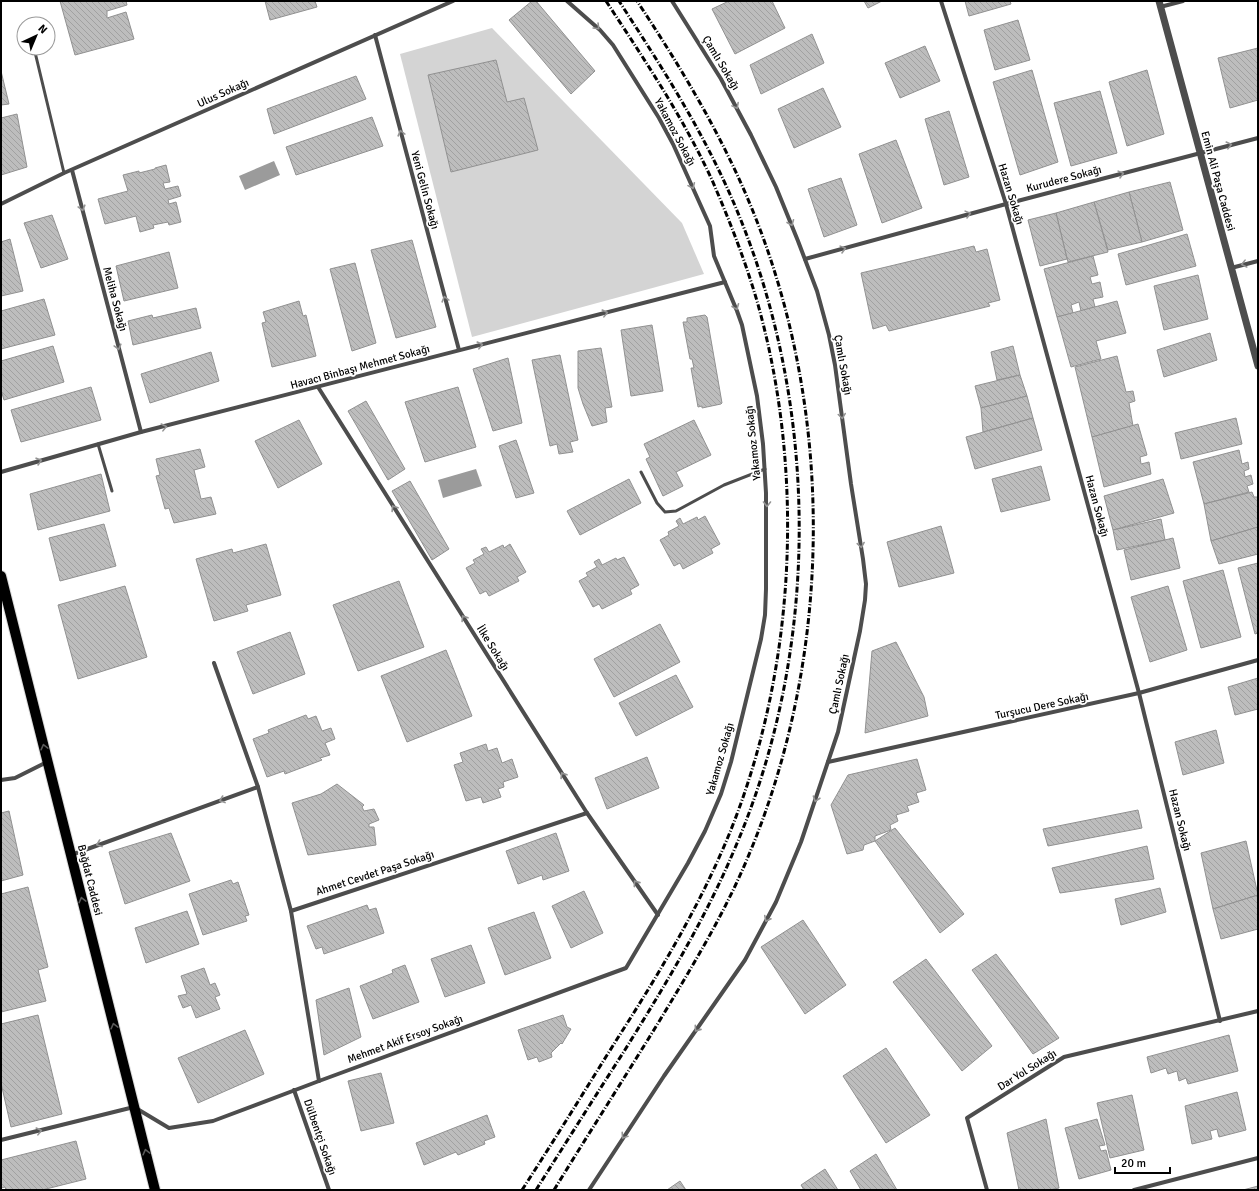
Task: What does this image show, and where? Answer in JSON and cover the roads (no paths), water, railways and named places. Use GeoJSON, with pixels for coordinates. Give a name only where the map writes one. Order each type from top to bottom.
{"type":"FeatureCollection","features":[{"type":"Feature","properties":{"kind":"main road","name":"Bağdat Caddesi"},"geometry":{"type":"LineString","coordinates":[[1,576],[155,1190]]}},
{"type":"Feature","properties":{"kind":"street","name":"Ulus Sokağı"},"geometry":{"type":"LineString","coordinates":[[1,204],[64,173],[454,1]]}},
{"type":"Feature","properties":{"kind":"street","name":"Yakamoz Sokağı"},"geometry":{"type":"LineString","coordinates":[[568,1],[600,30],[613,45],[669,136],[710,226],[714,256],[738,311],[744,330],[760,413],[767,499],[765,615],[761,639],[731,762],[721,794],[698,843],[658,915]]}},
{"type":"Feature","properties":{"kind":"street","name":"Çamlı Sokağı"},"geometry":{"type":"LineString","coordinates":[[589,1190],[669,1069],[745,960],[756,942],[776,902],[794,860],[841,720],[865,604],[865,576],[833,352],[822,307],[776,187],[751,134],[721,79],[672,1]]}},
{"type":"Feature","properties":{"kind":"street","name":"Hazan Sokağı"},"geometry":{"type":"LineString","coordinates":[[942,1],[1006,204],[1139,693],[1220,1021]]}},
{"type":"Feature","properties":{"kind":"street"},"geometry":{"type":"LineString","coordinates":[[1159,4],[1183,1]]}},
{"type":"Feature","properties":{"kind":"street","name":"Emin Ali Paşa Caddesi"},"geometry":{"type":"LineString","coordinates":[[1159,4],[1258,366]]}},
{"type":"Feature","properties":{"kind":"street","name":"Yeni Gelin Sokağı"},"geometry":{"type":"LineString","coordinates":[[374,35],[459,350]]}},
{"type":"Feature","properties":{"kind":"street","name":"Kurudere Sokağı"},"geometry":{"type":"LineString","coordinates":[[805,260],[1006,204],[1258,138]]}},
{"type":"Feature","properties":{"kind":"street","name":"Meliha Sokağı"},"geometry":{"type":"LineString","coordinates":[[72,170],[141,432]]}},
{"type":"Feature","properties":{"kind":"street"},"geometry":{"type":"LineString","coordinates":[[1230,268],[1258,261]]}},
{"type":"Feature","properties":{"kind":"street","name":"Havacı Binbaşı Mehmet Sokağı"},"geometry":{"type":"LineString","coordinates":[[1,472],[141,432],[725,282]]}},
{"type":"Feature","properties":{"kind":"street","name":"İlke Sokağı"},"geometry":{"type":"LineString","coordinates":[[318,387],[587,813],[658,915]]}},
{"type":"Feature","properties":{"kind":"street","name":"Turşucu Dere Sokağı"},"geometry":{"type":"LineString","coordinates":[[828,762],[1139,693],[1258,660]]}},
{"type":"Feature","properties":{"kind":"street"},"geometry":{"type":"LineString","coordinates":[[214,663],[258,787],[291,911],[319,1080]]}},
{"type":"Feature","properties":{"kind":"street"},"geometry":{"type":"LineString","coordinates":[[1,780],[15,778],[48,762]]}},
{"type":"Feature","properties":{"kind":"street"},"geometry":{"type":"LineString","coordinates":[[71,854],[258,787]]}},
{"type":"Feature","properties":{"kind":"street","name":"Ahmet Cevdet Paşa Sokağı"},"geometry":{"type":"LineString","coordinates":[[291,911],[587,813]]}},
{"type":"Feature","properties":{"kind":"street","name":"Mehmet Akif Ersoy Sokağı"},"geometry":{"type":"LineString","coordinates":[[134,1107],[170,1128],[213,1121],[319,1080],[626,968],[658,915]]}},
{"type":"Feature","properties":{"kind":"street"},"geometry":{"type":"LineString","coordinates":[[1220,1021],[1258,1011]]}},
{"type":"Feature","properties":{"kind":"street","name":"Dar Yol Sokağı"},"geometry":{"type":"LineString","coordinates":[[986,1190],[967,1118],[1064,1057],[1220,1021]]}},
{"type":"Feature","properties":{"kind":"street","name":"Dülbentçi Sokağı"},"geometry":{"type":"LineString","coordinates":[[294,1090],[329,1190]]}},
{"type":"Feature","properties":{"kind":"street"},"geometry":{"type":"LineString","coordinates":[[1,1140],[134,1107]]}},
{"type":"Feature","properties":{"kind":"street"},"geometry":{"type":"LineString","coordinates":[[1134,1190],[1258,1158]]}},
{"type":"Feature","properties":{"kind":"lane"},"geometry":{"type":"LineString","coordinates":[[36,56],[64,173]]}},
{"type":"Feature","properties":{"kind":"lane"},"geometry":{"type":"LineString","coordinates":[[98,444],[112,491]]}},
{"type":"Feature","properties":{"kind":"lane"},"geometry":{"type":"LineString","coordinates":[[641,472],[657,503],[665,512],[676,511],[724,485],[765,469]]}},
{"type":"Feature","properties":{"kind":"railway"},"geometry":{"type":"LineString","coordinates":[[522,1190],[664,963],[692,914],[717,863],[751,774],[768,708],[780,640],[786,572],[787,503],[783,434],[773,367],[757,301],[731,225],[701,157],[676,111],[606,1]]}},
{"type":"Feature","properties":{"kind":"railway"},"geometry":{"type":"LineString","coordinates":[[536,1190],[669,978],[711,901],[723,875],[735,848],[762,774],[782,697],[794,619],[799,539],[796,459],[786,380],[769,303],[744,228],[718,168],[688,111],[619,1]]}},
{"type":"Feature","properties":{"kind":"railway"},"geometry":{"type":"LineString","coordinates":[[554,1190],[680,986],[709,936],[736,884],[768,803],[792,719],[807,633],[813,546],[811,458],[799,371],[779,286],[750,204],[726,151],[684,75],[637,1]]}}]}
